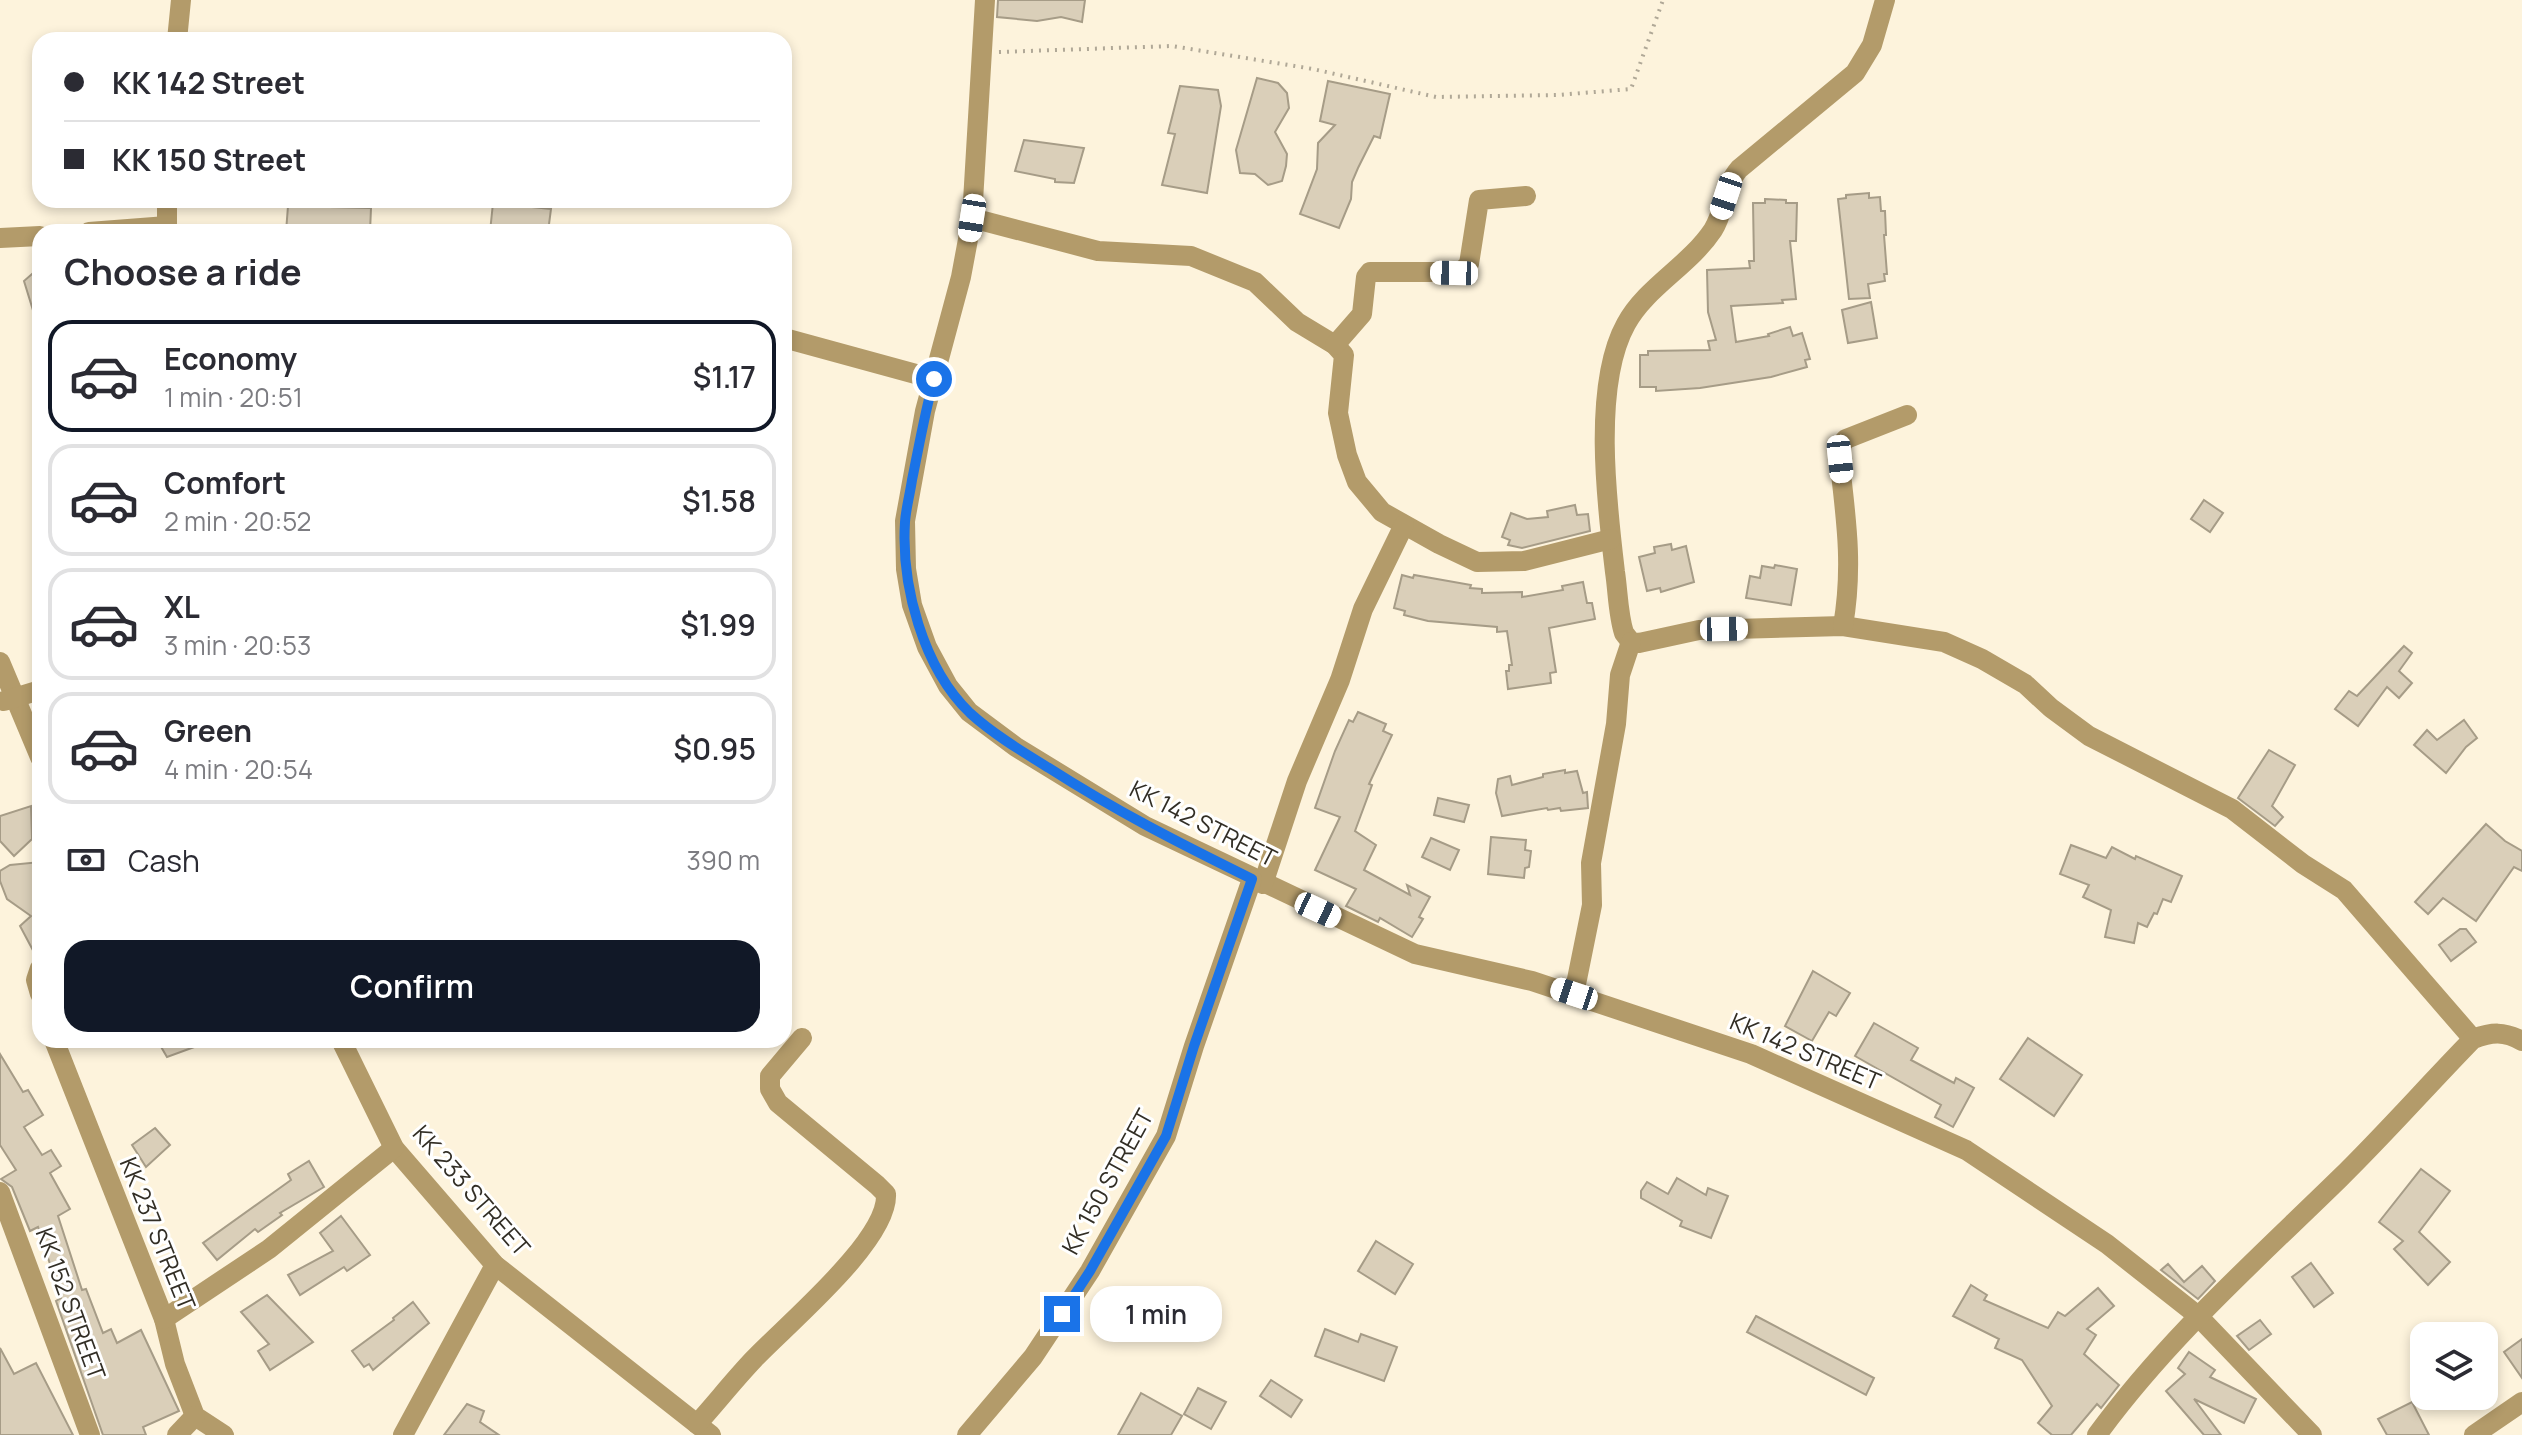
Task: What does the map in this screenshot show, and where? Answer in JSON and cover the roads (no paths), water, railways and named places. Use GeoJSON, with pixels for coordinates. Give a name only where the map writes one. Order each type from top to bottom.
{"type":"FeatureCollection","features":[{"type":"Feature","properties":{"kind":"street"},"geometry":{"type":"LineString","coordinates":[[178,32],[181,0]]}},
{"type":"Feature","properties":{"kind":"street","name":"KK 142 STREET"},"geometry":{"type":"LineString","coordinates":[[985,0],[972,218],[961,277],[925,411],[905,521],[906,569],[912,605],[948,686],[969,712],[1016,747],[1101,802],[1145,826],[1415,954],[1532,981],[1751,1054],[1966,1150],[2107,1244],[2197,1315],[2312,1435]]}},
{"type":"Feature","properties":{"kind":"street"},"geometry":{"type":"LineString","coordinates":[[1631,642],[1622,628],[1611,539],[1604,440],[1611,369],[1619,338],[1638,307],[1715,228],[1733,176],[1739,169],[1855,73],[1872,45],[1885,0]]}},
{"type":"Feature","properties":{"kind":"street"},"geometry":{"type":"LineString","coordinates":[[1335,345],[1362,314],[1366,277],[1370,272],[1461,272],[1469,264],[1479,200],[1526,196]]}},
{"type":"Feature","properties":{"kind":"street"},"geometry":{"type":"LineString","coordinates":[[972,218],[1098,251],[1191,256],[1255,282],[1297,322],[1342,351],[1344,359],[1338,413],[1347,455],[1357,482],[1373,504],[1404,525],[1477,562],[1524,561],[1611,539]]}},
{"type":"Feature","properties":{"kind":"street"},"geometry":{"type":"LineString","coordinates":[[0,238],[32,236]]}},
{"type":"Feature","properties":{"kind":"street"},"geometry":{"type":"LineString","coordinates":[[792,340],[934,379]]}},
{"type":"Feature","properties":{"kind":"street"},"geometry":{"type":"LineString","coordinates":[[1843,626],[1850,562],[1838,448],[1846,439],[1907,415]]}},
{"type":"Feature","properties":{"kind":"street","name":"KK 150 STREET"},"geometry":{"type":"LineString","coordinates":[[967,1435],[1033,1357],[1090,1271],[1166,1136],[1194,1046],[1297,781],[1340,680],[1363,609],[1404,525]]}},
{"type":"Feature","properties":{"kind":"street"},"geometry":{"type":"LineString","coordinates":[[1631,642],[1699,630],[1843,626],[1944,642],[1982,659],[2025,684],[2089,736],[2232,809],[2303,864],[2344,890],[2473,1039]]}},
{"type":"Feature","properties":{"kind":"street"},"geometry":{"type":"LineString","coordinates":[[1574,994],[1592,905],[1591,863],[1616,724],[1620,675],[1631,642]]}},
{"type":"Feature","properties":{"kind":"street"},"geometry":{"type":"LineString","coordinates":[[0,662],[6,700],[32,744]]}},
{"type":"Feature","properties":{"kind":"street"},"geometry":{"type":"LineString","coordinates":[[6,700],[32,692]]}},
{"type":"Feature","properties":{"kind":"street"},"geometry":{"type":"LineString","coordinates":[[2097,1435],[2122,1401],[2197,1315],[2370,1149],[2473,1039],[2497,1032],[2522,1041]]}},
{"type":"Feature","properties":{"kind":"street"},"geometry":{"type":"LineString","coordinates":[[704,1430],[753,1360],[844,1269],[876,1228],[887,1204],[886,1194],[877,1185],[788,1112],[770,1089],[770,1076],[802,1038]]}},
{"type":"Feature","properties":{"kind":"street","name":"KK 237 STREET"},"geometry":{"type":"LineString","coordinates":[[57,1048],[164,1319],[175,1364],[195,1416]]}},
{"type":"Feature","properties":{"kind":"street","name":"KK 233 STREET"},"geometry":{"type":"LineString","coordinates":[[345,1048],[394,1148],[495,1265],[704,1430]]}},
{"type":"Feature","properties":{"kind":"street"},"geometry":{"type":"LineString","coordinates":[[164,1319],[269,1249],[394,1148]]}},
{"type":"Feature","properties":{"kind":"street","name":"KK 152 STREET"},"geometry":{"type":"LineString","coordinates":[[0,1192],[90,1435]]}},
{"type":"Feature","properties":{"kind":"street"},"geometry":{"type":"LineString","coordinates":[[403,1435],[495,1265]]}},
{"type":"Feature","properties":{"kind":"street"},"geometry":{"type":"LineString","coordinates":[[2474,1435],[2522,1402]]}},
{"type":"Feature","properties":{"kind":"street"},"geometry":{"type":"LineString","coordinates":[[177,1435],[195,1416],[224,1435]]}}]}
